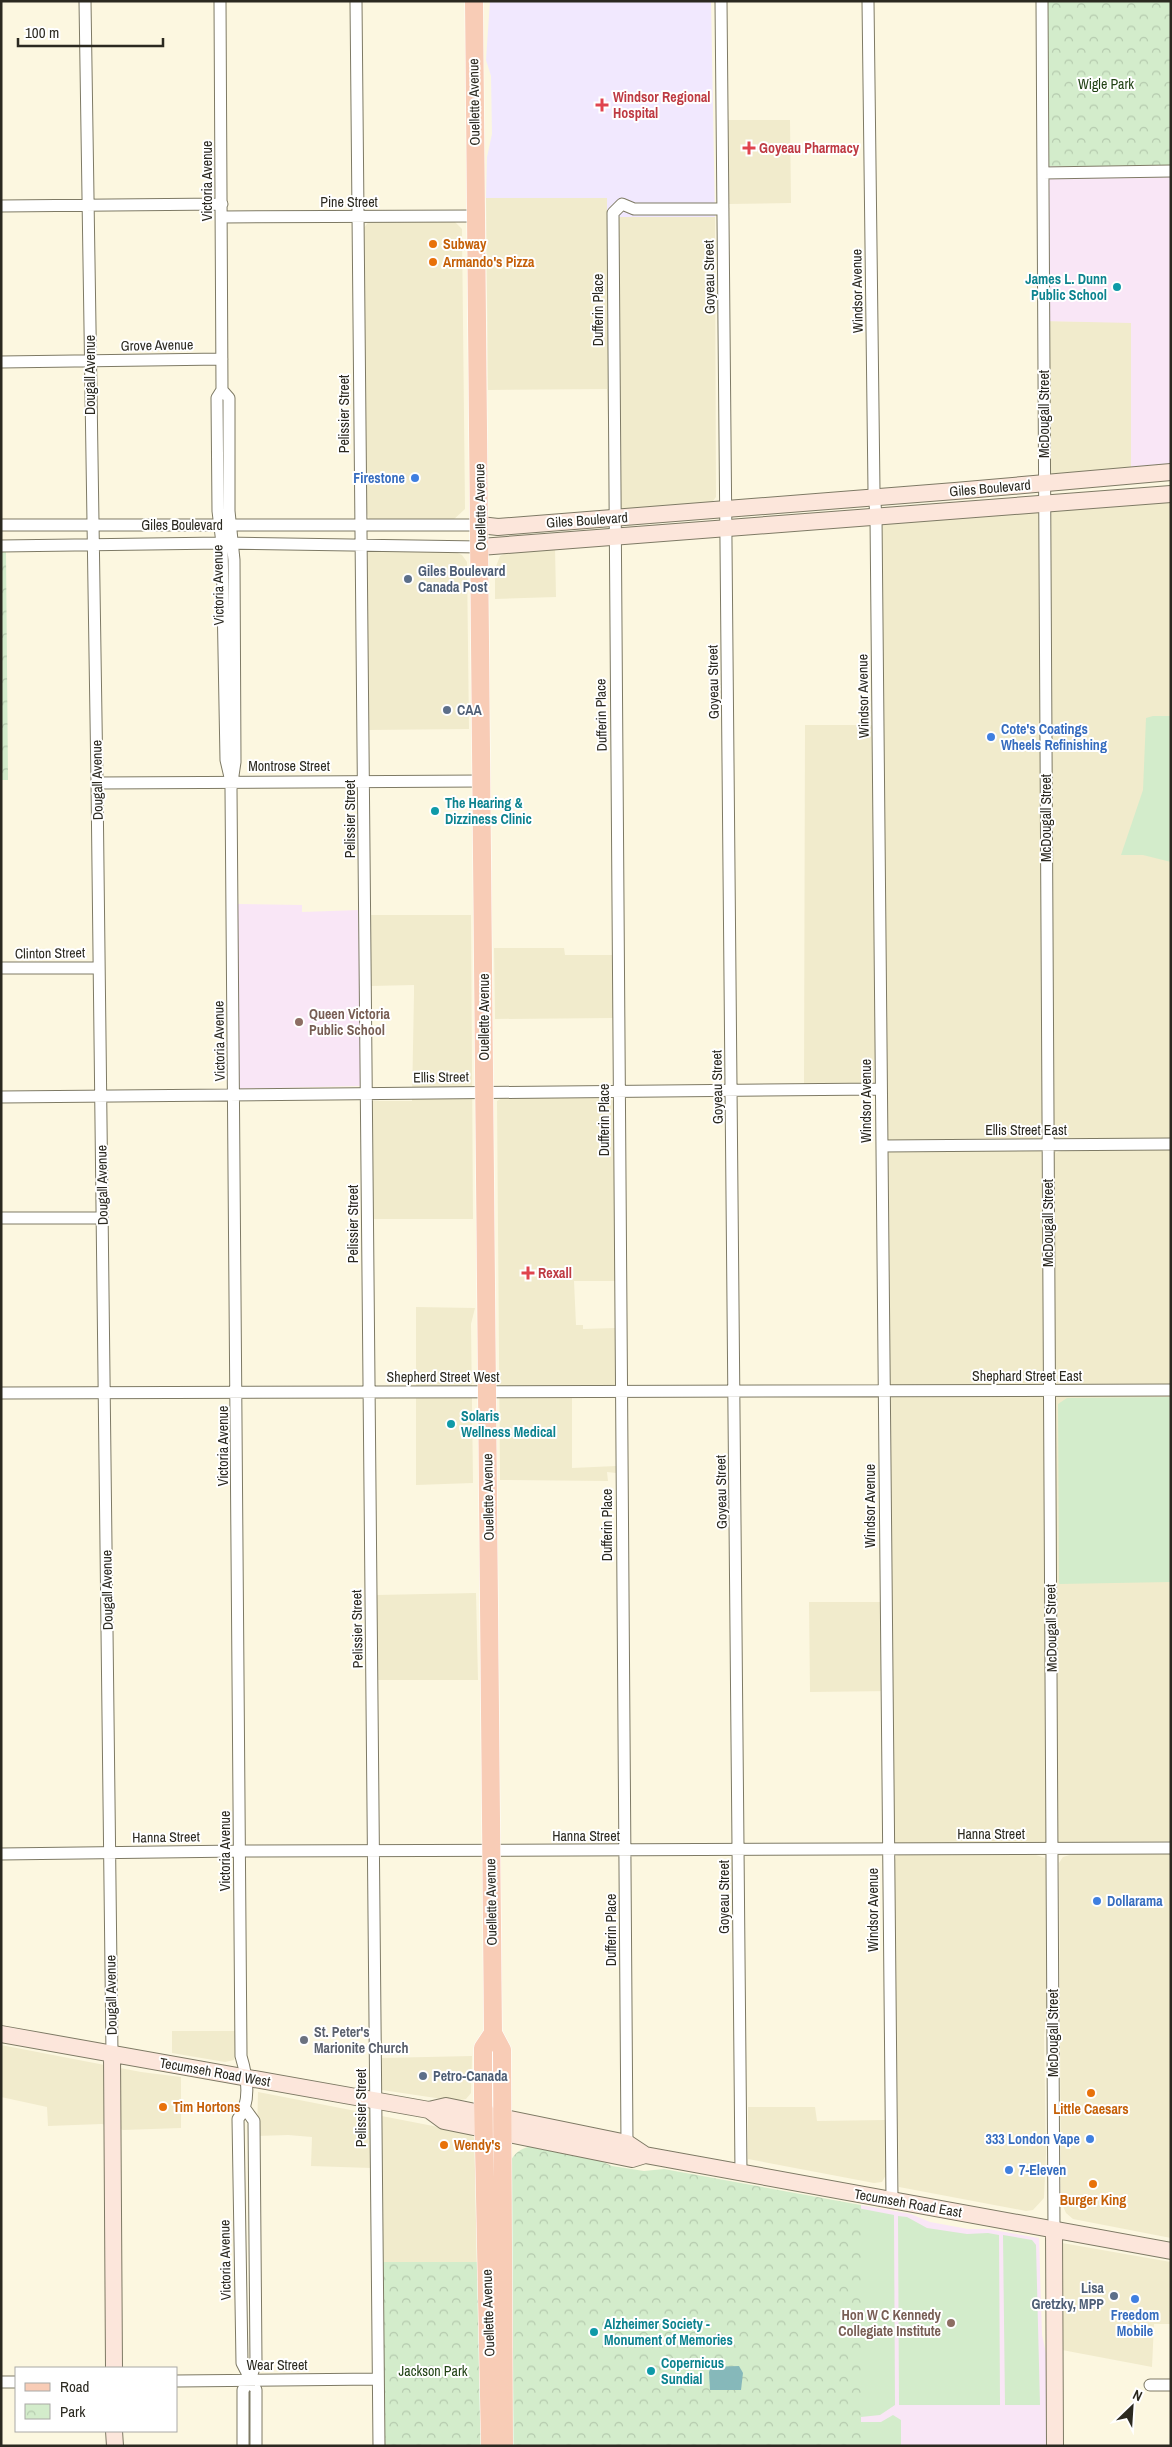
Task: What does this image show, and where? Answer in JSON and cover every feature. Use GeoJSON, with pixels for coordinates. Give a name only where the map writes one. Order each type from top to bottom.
{"type":"FeatureCollection","features":[{"type":"Feature","properties":{"kind":"main road","name":"Ouellette Avenue"},"geometry":{"type":"LineString","coordinates":[[474,1],[493,2033],[502,2050],[504,2446]]}},
{"type":"Feature","properties":{"kind":"main road","name":"Ouellette Avenue"},"geometry":{"type":"LineString","coordinates":[[490,2446],[482,2121],[483,2048],[493,2033]]}},
{"type":"Feature","properties":{"kind":"street","name":"Dougall Avenue"},"geometry":{"type":"LineString","coordinates":[[85,1],[105,1393],[114,2367]]}},
{"type":"Feature","properties":{"kind":"street","name":"Victoria Avenue"},"geometry":{"type":"LineString","coordinates":[[220,1],[222,390],[217,398],[225,525],[228,543],[226,760],[231,781],[241,2056],[247,2078],[246,2110],[238,2119],[242,2363],[256,2390],[256,2446]]}},
{"type":"Feature","properties":{"kind":"street","name":"Pelissier Street"},"geometry":{"type":"LineString","coordinates":[[356,1],[379,2446]]}},
{"type":"Feature","properties":{"kind":"street","name":"Goyeau Street"},"geometry":{"type":"LineString","coordinates":[[721,1],[741,2173]]}},
{"type":"Feature","properties":{"kind":"street","name":"Windsor Avenue"},"geometry":{"type":"LineString","coordinates":[[868,1],[874,497],[876,517],[892,2200]]}},
{"type":"Feature","properties":{"kind":"street","name":"McDougall Street"},"geometry":{"type":"LineString","coordinates":[[1042,1],[1056,2446]]}},
{"type":"Feature","properties":{"kind":"street"},"geometry":{"type":"LineString","coordinates":[[1043,173],[1171,171]]}},
{"type":"Feature","properties":{"kind":"street"},"geometry":{"type":"LineString","coordinates":[[1,206],[222,204]]}},
{"type":"Feature","properties":{"kind":"street","name":"Dufferin Place"},"geometry":{"type":"LineString","coordinates":[[627,2143],[612,214],[622,204],[634,209],[723,209]]}},
{"type":"Feature","properties":{"kind":"street","name":"Pine Street"},"geometry":{"type":"LineString","coordinates":[[222,217],[476,216]]}},
{"type":"Feature","properties":{"kind":"street","name":"Grove Avenue"},"geometry":{"type":"LineString","coordinates":[[1,362],[222,359]]}},
{"type":"Feature","properties":{"kind":"street","name":"Giles Boulevard"},"geometry":{"type":"LineString","coordinates":[[1,525],[480,525],[498,527],[1171,472]]}},
{"type":"Feature","properties":{"kind":"street","name":"Giles Boulevard"},"geometry":{"type":"LineString","coordinates":[[1,546],[228,543],[480,547],[1171,494]]}},
{"type":"Feature","properties":{"kind":"street","name":"Montrose Street"},"geometry":{"type":"LineString","coordinates":[[97,783],[482,781]]}},
{"type":"Feature","properties":{"kind":"street","name":"Clinton Street"},"geometry":{"type":"LineString","coordinates":[[1,968],[99,968]]}},
{"type":"Feature","properties":{"kind":"street","name":"Ellis Street"},"geometry":{"type":"LineString","coordinates":[[1,1097],[881,1089]]}},
{"type":"Feature","properties":{"kind":"street","name":"Ellis Street East"},"geometry":{"type":"LineString","coordinates":[[882,1146],[1171,1144]]}},
{"type":"Feature","properties":{"kind":"street"},"geometry":{"type":"LineString","coordinates":[[1,1218],[102,1218]]}},
{"type":"Feature","properties":{"kind":"street","name":"Shephard Street East"},"geometry":{"type":"LineString","coordinates":[[884,1392],[1171,1390]]}},
{"type":"Feature","properties":{"kind":"street","name":"Shepherd Street West"},"geometry":{"type":"LineString","coordinates":[[1,1393],[884,1392]]}},
{"type":"Feature","properties":{"kind":"street","name":"Hanna Street"},"geometry":{"type":"LineString","coordinates":[[1,1854],[240,1851],[1171,1848]]}},
{"type":"Feature","properties":{"kind":"street","name":"Tecumseh Road West"},"geometry":{"type":"LineString","coordinates":[[1,2034],[429,2110],[446,2106],[482,2121]]}},
{"type":"Feature","properties":{"kind":"street","name":"Tecumseh Road East"},"geometry":{"type":"LineString","coordinates":[[482,2121],[632,2159],[645,2155]]}},
{"type":"Feature","properties":{"kind":"street","name":"Tecumseh Road East"},"geometry":{"type":"LineString","coordinates":[[501,2125],[627,2143],[645,2155],[1171,2251]]}},
{"type":"Feature","properties":{"kind":"street","name":"Wear Street"},"geometry":{"type":"LineString","coordinates":[[178,2381],[378,2379]]}},
{"type":"Feature","properties":{"kind":"street"},"geometry":{"type":"LineString","coordinates":[[243,2446],[243,2390],[250,2380]]}},
{"type":"Feature","properties":{"kind":"street"},"geometry":{"type":"LineString","coordinates":[[1,2382],[15,2382]]}},
{"type":"Feature","properties":{"kind":"street"},"geometry":{"type":"LineString","coordinates":[[1150,2385],[1171,2385]]}},
{"type":"Feature","properties":{"kind":"street"},"geometry":{"type":"LineString","coordinates":[[114,2432],[115,2446]]}},
{"type":"Feature","properties":{"kind":"shaded area","name":"Windsor Regional Hospital"},"geometry":{"type":"Polygon","coordinates":[[[490,1],[711,1],[715,217],[607,217],[607,198],[486,198],[487,157],[492,134],[491,76],[486,60],[490,1]]]}},
{"type":"Feature","properties":{"kind":"shaded area"},"geometry":{"type":"Polygon","coordinates":[[[728,120],[790,120],[791,203],[728,204],[728,120]]]}},
{"type":"Feature","properties":{"kind":"shaded area"},"geometry":{"type":"Polygon","coordinates":[[[1043,166],[1171,169],[1171,472],[1131,475],[1131,323],[1044,321],[1043,166]]]}},
{"type":"Feature","properties":{"kind":"shaded area"},"geometry":{"type":"Polygon","coordinates":[[[486,198],[607,198],[607,217],[715,217],[716,497],[713,501],[707,505],[611,512],[607,389],[488,390],[486,198]]]}},
{"type":"Feature","properties":{"kind":"shaded area"},"geometry":{"type":"Polygon","coordinates":[[[370,220],[454,221],[462,229],[465,509],[452,521],[377,521],[369,519],[366,510],[363,229],[370,220]]]}},
{"type":"Feature","properties":{"kind":"shaded area"},"geometry":{"type":"Polygon","coordinates":[[[1044,321],[1131,322],[1131,475],[1045,483],[1044,321]]]}},
{"type":"Feature","properties":{"kind":"shaded area"},"geometry":{"type":"Polygon","coordinates":[[[1171,498],[1171,1139],[1055,1138],[1056,1153],[1061,1151],[1171,1150],[1171,1841],[894,1845],[891,1691],[810,1692],[809,1602],[881,1602],[887,1379],[887,1086],[804,1084],[805,725],[883,725],[878,535],[883,523],[1171,498]]]}},
{"type":"Feature","properties":{"kind":"shaded area"},"geometry":{"type":"Polygon","coordinates":[[[555,546],[556,597],[495,599],[495,569],[500,556],[512,550],[555,546]]]}},
{"type":"Feature","properties":{"kind":"shaded area"},"geometry":{"type":"Polygon","coordinates":[[[366,549],[451,550],[462,555],[467,562],[469,729],[367,730],[366,549]]]}},
{"type":"Feature","properties":{"kind":"shaded area","name":"Queen Victoria Public School"},"geometry":{"type":"Polygon","coordinates":[[[237,904],[302,905],[302,912],[359,910],[361,1086],[237,1089],[237,904]]]}},
{"type":"Feature","properties":{"kind":"shaded area"},"geometry":{"type":"Polygon","coordinates":[[[370,915],[471,915],[473,1219],[373,1219],[372,1101],[412,1101],[414,985],[371,986],[370,915]]]}},
{"type":"Feature","properties":{"kind":"shaded area"},"geometry":{"type":"Polygon","coordinates":[[[494,948],[564,948],[565,955],[613,955],[613,1018],[495,1019],[494,948]]]}},
{"type":"Feature","properties":{"kind":"shaded area"},"geometry":{"type":"Polygon","coordinates":[[[509,1094],[605,1096],[615,1102],[615,1281],[574,1281],[576,1325],[583,1325],[583,1329],[615,1328],[617,1382],[612,1397],[572,1397],[572,1468],[616,1466],[616,1473],[607,1472],[608,1481],[500,1480],[497,1101],[509,1094]]]}},
{"type":"Feature","properties":{"kind":"shaded area"},"geometry":{"type":"Polygon","coordinates":[[[416,1307],[475,1308],[471,1324],[473,1483],[416,1485],[416,1307]]]}},
{"type":"Feature","properties":{"kind":"shaded area"},"geometry":{"type":"Polygon","coordinates":[[[476,1593],[478,1680],[377,1680],[376,1595],[476,1593]]]}},
{"type":"Feature","properties":{"kind":"shaded area"},"geometry":{"type":"Polygon","coordinates":[[[1171,1853],[1171,2238],[1073,2219],[1066,2213],[1061,2202],[1059,1863],[1063,1857],[1073,1854],[1171,1853]]]}},
{"type":"Feature","properties":{"kind":"shaded area"},"geometry":{"type":"Polygon","coordinates":[[[902,1854],[1036,1855],[1045,1858],[1047,1862],[1048,1995],[1044,2036],[1046,2153],[1044,2198],[1033,2210],[1026,2211],[899,2187],[894,1864],[896,1856],[902,1854]]]}},
{"type":"Feature","properties":{"kind":"shaded area"},"geometry":{"type":"Polygon","coordinates":[[[172,2031],[236,2031],[237,2052],[234,2060],[225,2062],[172,2053],[172,2031]]]}},
{"type":"Feature","properties":{"kind":"shaded area"},"geometry":{"type":"Polygon","coordinates":[[[1,2045],[141,2072],[181,2077],[181,2128],[123,2130],[102,2124],[48,2126],[47,2107],[1,2097],[1,2045]]]}},
{"type":"Feature","properties":{"kind":"shaded area"},"geometry":{"type":"Polygon","coordinates":[[[472,2056],[471,2093],[466,2099],[456,2101],[382,2090],[381,2058],[472,2056]]]}},
{"type":"Feature","properties":{"kind":"shaded area"},"geometry":{"type":"Polygon","coordinates":[[[258,2092],[468,2133],[477,2140],[481,2262],[381,2262],[381,2200],[370,2200],[371,2168],[311,2166],[312,2137],[288,2135],[257,2136],[258,2092]]]}},
{"type":"Feature","properties":{"kind":"shaded area"},"geometry":{"type":"Polygon","coordinates":[[[748,2107],[815,2107],[817,2121],[885,2120],[886,2175],[882,2182],[874,2183],[748,2159],[748,2107]]]}},
{"type":"Feature","properties":{"kind":"shaded area","name":"Hon W C Kennedy Collegiate Institute"},"geometry":{"type":"Polygon","coordinates":[[[861,2205],[911,2214],[930,2222],[1039,2238],[1042,2335],[1049,2367],[1049,2446],[861,2446],[861,2205]]]}},
{"type":"Feature","properties":{"kind":"shaded area"},"geometry":{"type":"Polygon","coordinates":[[[1062,2243],[1171,2262],[1171,2324],[1154,2324],[1152,2367],[1062,2350],[1062,2243]]]}},
{"type":"Feature","properties":{"kind":"green space","name":"Wigle Park"},"geometry":{"type":"Polygon","coordinates":[[[1042,1],[1171,1],[1171,169],[1043,166],[1042,1]]]}},
{"type":"Feature","properties":{"kind":"green space"},"geometry":{"type":"Polygon","coordinates":[[[1,551],[6,551],[8,780],[1,780],[1,551]]]}},
{"type":"Feature","properties":{"kind":"green space"},"geometry":{"type":"Polygon","coordinates":[[[1171,716],[1171,862],[1143,855],[1121,855],[1143,790],[1146,718],[1171,716]]]}},
{"type":"Feature","properties":{"kind":"green space"},"geometry":{"type":"Polygon","coordinates":[[[1171,1397],[1171,1582],[1059,1584],[1058,1404],[1067,1398],[1171,1397]]]}},
{"type":"Feature","properties":{"kind":"green space"},"geometry":{"type":"Polygon","coordinates":[[[532,2146],[592,2157],[612,2166],[644,2171],[664,2169],[861,2205],[861,2446],[510,2446],[510,2162],[519,2151],[532,2146]]]}},
{"type":"Feature","properties":{"kind":"green space"},"geometry":{"type":"Polygon","coordinates":[[[847,2206],[894,2215],[895,2405],[880,2415],[861,2417],[861,2312],[847,2206]]]}},
{"type":"Feature","properties":{"kind":"green space"},"geometry":{"type":"Polygon","coordinates":[[[898,2216],[907,2217],[927,2228],[967,2234],[988,2233],[999,2235],[1000,2405],[899,2405],[898,2216]]]}},
{"type":"Feature","properties":{"kind":"green space"},"geometry":{"type":"Polygon","coordinates":[[[1003,2235],[1032,2240],[1036,2245],[1040,2405],[1005,2405],[1003,2235]]]}},
{"type":"Feature","properties":{"kind":"green space","name":"Jackson Park"},"geometry":{"type":"Polygon","coordinates":[[[381,2262],[481,2262],[484,2446],[384,2446],[381,2262]]]}},
{"type":"Feature","properties":{"kind":"green space"},"geometry":{"type":"Polygon","coordinates":[[[893,2415],[901,2420],[901,2446],[861,2446],[861,2422],[881,2422],[893,2415]]]}},
{"type":"Feature","properties":{"kind":"water"},"geometry":{"type":"Polygon","coordinates":[[[739,2366],[743,2373],[741,2390],[710,2390],[709,2372],[711,2367],[739,2366]]]}},
{"type":"Feature","properties":{"kind":"place","name":"Windsor Regional Hospital"},"geometry":{"type":"Point","coordinates":[602,105]}},
{"type":"Feature","properties":{"kind":"place","name":"Goyeau Pharmacy"},"geometry":{"type":"Point","coordinates":[749,148]}},
{"type":"Feature","properties":{"kind":"place","name":"Subway"},"geometry":{"type":"Point","coordinates":[433,244]}},
{"type":"Feature","properties":{"kind":"place","name":"Armando's Pizza"},"geometry":{"type":"Point","coordinates":[433,262]}},
{"type":"Feature","properties":{"kind":"place","name":"James L. Dunn Public School"},"geometry":{"type":"Point","coordinates":[1117,287]}},
{"type":"Feature","properties":{"kind":"place","name":"Firestone"},"geometry":{"type":"Point","coordinates":[415,478]}},
{"type":"Feature","properties":{"kind":"place","name":"Giles Boulevard Canada Post"},"geometry":{"type":"Point","coordinates":[408,579]}},
{"type":"Feature","properties":{"kind":"place","name":"CAA"},"geometry":{"type":"Point","coordinates":[447,710]}},
{"type":"Feature","properties":{"kind":"place","name":"Cote's Coatings Wheels Refinishing"},"geometry":{"type":"Point","coordinates":[991,737]}},
{"type":"Feature","properties":{"kind":"place","name":"The Hearing & Dizziness Clinic"},"geometry":{"type":"Point","coordinates":[435,811]}},
{"type":"Feature","properties":{"kind":"place","name":"Queen Victoria Public School"},"geometry":{"type":"Point","coordinates":[299,1022]}},
{"type":"Feature","properties":{"kind":"place","name":"Rexall"},"geometry":{"type":"Point","coordinates":[528,1273]}},
{"type":"Feature","properties":{"kind":"place","name":"Solaris Wellness Medical"},"geometry":{"type":"Point","coordinates":[451,1424]}},
{"type":"Feature","properties":{"kind":"place","name":"Dollarama"},"geometry":{"type":"Point","coordinates":[1097,1901]}},
{"type":"Feature","properties":{"kind":"place","name":"St. Peter's Marionite Church"},"geometry":{"type":"Point","coordinates":[304,2040]}},
{"type":"Feature","properties":{"kind":"place","name":"Petro-Canada"},"geometry":{"type":"Point","coordinates":[423,2076]}},
{"type":"Feature","properties":{"kind":"place","name":"Little Caesars"},"geometry":{"type":"Point","coordinates":[1091,2093]}},
{"type":"Feature","properties":{"kind":"place","name":"Tim Hortons"},"geometry":{"type":"Point","coordinates":[163,2107]}},
{"type":"Feature","properties":{"kind":"place","name":"333 London Vape"},"geometry":{"type":"Point","coordinates":[1090,2139]}},
{"type":"Feature","properties":{"kind":"place","name":"Wendy's"},"geometry":{"type":"Point","coordinates":[444,2145]}},
{"type":"Feature","properties":{"kind":"place","name":"7-Eleven"},"geometry":{"type":"Point","coordinates":[1009,2170]}},
{"type":"Feature","properties":{"kind":"place","name":"Burger King"},"geometry":{"type":"Point","coordinates":[1093,2184]}},
{"type":"Feature","properties":{"kind":"place","name":"Lisa Gretzky, MPP"},"geometry":{"type":"Point","coordinates":[1114,2296]}},
{"type":"Feature","properties":{"kind":"place","name":"Freedom Mobile"},"geometry":{"type":"Point","coordinates":[1135,2299]}},
{"type":"Feature","properties":{"kind":"place","name":"Hon W C Kennedy Collegiate Institute"},"geometry":{"type":"Point","coordinates":[951,2323]}},
{"type":"Feature","properties":{"kind":"place","name":"Alzheimer Society - Monument of Memories"},"geometry":{"type":"Point","coordinates":[594,2332]}},
{"type":"Feature","properties":{"kind":"place","name":"Copernicus Sundial"},"geometry":{"type":"Point","coordinates":[651,2371]}}]}
